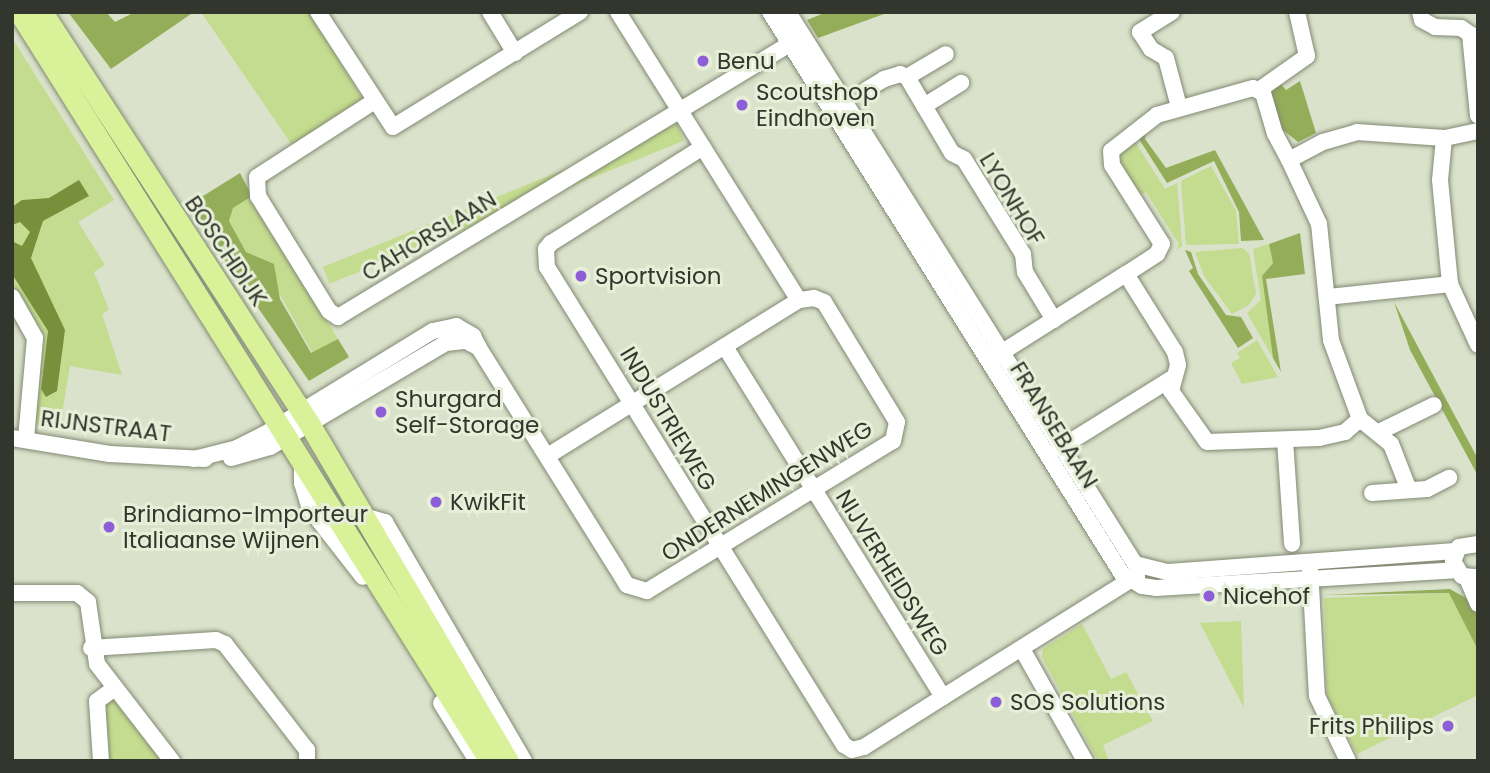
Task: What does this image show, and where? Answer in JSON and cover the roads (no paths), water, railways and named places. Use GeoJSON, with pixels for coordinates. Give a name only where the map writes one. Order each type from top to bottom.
{"type":"FeatureCollection","features":[{"type":"Feature","properties":{"kind":"main road","name":"BOSCHDIJK"},"geometry":{"type":"LineString","coordinates":[[19,12],[302,466],[388,594],[490,761]]}},
{"type":"Feature","properties":{"kind":"main road","name":"BOSCHDIJK"},"geometry":{"type":"LineString","coordinates":[[42,12],[306,418],[367,517],[508,761]]}},
{"type":"Feature","properties":{"kind":"street"},"geometry":{"type":"LineString","coordinates":[[318,12],[387,124],[399,126],[580,12]]}},
{"type":"Feature","properties":{"kind":"street"},"geometry":{"type":"LineString","coordinates":[[490,12],[515,53]]}},
{"type":"Feature","properties":{"kind":"street"},"geometry":{"type":"LineString","coordinates":[[547,456],[799,300],[618,12]]}},
{"type":"Feature","properties":{"kind":"street","name":"FRANSEBAAN"},"geometry":{"type":"LineString","coordinates":[[770,12],[796,40],[995,357],[1113,563],[1131,581]]}},
{"type":"Feature","properties":{"kind":"street","name":"FRANSEBAAN"},"geometry":{"type":"LineString","coordinates":[[788,12],[796,40]]}},
{"type":"Feature","properties":{"kind":"street"},"geometry":{"type":"LineString","coordinates":[[1172,12],[1140,32],[1151,49],[1166,58],[1179,107]]}},
{"type":"Feature","properties":{"kind":"street"},"geometry":{"type":"LineString","coordinates":[[995,357],[1157,254],[1162,244],[1112,165],[1111,151],[1148,121],[1179,107],[1259,90],[1307,56],[1297,12]]}},
{"type":"Feature","properties":{"kind":"street"},"geometry":{"type":"LineString","coordinates":[[1420,12],[1422,20],[1435,27],[1461,28],[1469,34],[1476,70],[1478,116]]}},
{"type":"Feature","properties":{"kind":"street","name":"CAHORSLAAN"},"geometry":{"type":"LineString","coordinates":[[373,102],[257,177],[258,196],[329,311],[338,317],[796,40]]}},
{"type":"Feature","properties":{"kind":"street"},"geometry":{"type":"LineString","coordinates":[[866,90],[884,79],[900,74],[907,77],[946,54]]}},
{"type":"Feature","properties":{"kind":"street","name":"LYONHOF"},"geometry":{"type":"LineString","coordinates":[[907,77],[952,153],[964,159],[1023,254],[1025,272],[1054,320]]}},
{"type":"Feature","properties":{"kind":"street"},"geometry":{"type":"LineString","coordinates":[[924,106],[961,83]]}},
{"type":"Feature","properties":{"kind":"street"},"geometry":{"type":"LineString","coordinates":[[1259,90],[1319,224],[1331,340],[1360,419],[1391,443],[1409,490]]}},
{"type":"Feature","properties":{"kind":"street"},"geometry":{"type":"LineString","coordinates":[[1289,160],[1323,142],[1357,132],[1444,138],[1478,131]]}},
{"type":"Feature","properties":{"kind":"street"},"geometry":{"type":"LineString","coordinates":[[1444,138],[1440,180],[1450,284],[1478,345]]}},
{"type":"Feature","properties":{"kind":"street","name":"INDUSTRIEWEG"},"geometry":{"type":"LineString","coordinates":[[703,147],[546,249],[547,267],[844,745],[852,750],[943,696]]}},
{"type":"Feature","properties":{"kind":"street"},"geometry":{"type":"LineString","coordinates":[[1126,274],[1175,352],[1178,365],[1171,379],[1171,391],[1207,442],[1285,440],[1342,433],[1360,419]]}},
{"type":"Feature","properties":{"kind":"street"},"geometry":{"type":"LineString","coordinates":[[1327,297],[1450,284]]}},
{"type":"Feature","properties":{"kind":"street"},"geometry":{"type":"LineString","coordinates":[[12,297],[35,338],[19,439]]}},
{"type":"Feature","properties":{"kind":"street","name":"ONDERNEMINGENWEG"},"geometry":{"type":"LineString","coordinates":[[547,456],[616,567],[636,590],[647,591],[893,441],[897,422],[824,302],[814,298],[799,300]]}},
{"type":"Feature","properties":{"kind":"street","name":"RIJNSTRAAT"},"geometry":{"type":"LineString","coordinates":[[19,439],[110,454],[194,459],[240,457],[413,354],[433,331],[456,326],[473,336],[547,456]]}},
{"type":"Feature","properties":{"kind":"street","name":"NIJVERHEIDSWEG"},"geometry":{"type":"LineString","coordinates":[[725,347],[943,696]]}},
{"type":"Feature","properties":{"kind":"street","name":"FRANSEBAAN"},"geometry":{"type":"LineString","coordinates":[[995,357],[1060,448],[1126,554],[1145,569]]}},
{"type":"Feature","properties":{"kind":"street"},"geometry":{"type":"LineString","coordinates":[[1060,448],[1171,379]]}},
{"type":"Feature","properties":{"kind":"street"},"geometry":{"type":"LineString","coordinates":[[1379,432],[1434,405]]}},
{"type":"Feature","properties":{"kind":"street"},"geometry":{"type":"LineString","coordinates":[[1285,440],[1292,544]]}},
{"type":"Feature","properties":{"kind":"street","name":"BOSCHDIJK"},"geometry":{"type":"LineString","coordinates":[[302,466],[302,483],[310,509],[356,566],[477,761]]}},
{"type":"Feature","properties":{"kind":"street"},"geometry":{"type":"LineString","coordinates":[[1372,493],[1427,489],[1449,478]]}},
{"type":"Feature","properties":{"kind":"street","name":"BOSCHDIJK"},"geometry":{"type":"LineString","coordinates":[[367,517],[385,522],[524,761]]}},
{"type":"Feature","properties":{"kind":"street"},"geometry":{"type":"LineString","coordinates":[[1131,581],[1156,588],[1310,571],[1455,551],[1464,544],[1478,544]]}},
{"type":"Feature","properties":{"kind":"street"},"geometry":{"type":"LineString","coordinates":[[1455,551],[1478,604]]}},
{"type":"Feature","properties":{"kind":"street"},"geometry":{"type":"LineString","coordinates":[[943,696],[1131,581],[1145,569],[1168,572],[1310,571],[1467,575]]}},
{"type":"Feature","properties":{"kind":"street"},"geometry":{"type":"LineString","coordinates":[[1310,571],[1317,696],[1348,761]]}},
{"type":"Feature","properties":{"kind":"street"},"geometry":{"type":"LineString","coordinates":[[12,593],[77,593],[88,602],[91,648],[115,688],[172,761]]}},
{"type":"Feature","properties":{"kind":"street"},"geometry":{"type":"LineString","coordinates":[[91,648],[216,640],[225,644],[307,750],[307,761]]}},
{"type":"Feature","properties":{"kind":"street"},"geometry":{"type":"LineString","coordinates":[[1022,649],[1085,761]]}},
{"type":"Feature","properties":{"kind":"street"},"geometry":{"type":"LineString","coordinates":[[101,761],[97,701],[115,688]]}},
{"type":"Feature","properties":{"kind":"place","name":"Benu"},"geometry":{"type":"Point","coordinates":[703,61]}},
{"type":"Feature","properties":{"kind":"place","name":"Scoutshop Eindhoven"},"geometry":{"type":"Point","coordinates":[742,105]}},
{"type":"Feature","properties":{"kind":"place","name":"Sportvision"},"geometry":{"type":"Point","coordinates":[581,276]}},
{"type":"Feature","properties":{"kind":"place","name":"Shurgard Self-Storage"},"geometry":{"type":"Point","coordinates":[381,412]}},
{"type":"Feature","properties":{"kind":"place","name":"KwikFit"},"geometry":{"type":"Point","coordinates":[436,502]}},
{"type":"Feature","properties":{"kind":"place","name":"Brindiamo-Importeur Italiaanse Wijnen"},"geometry":{"type":"Point","coordinates":[109,527]}},
{"type":"Feature","properties":{"kind":"place","name":"Nicehof"},"geometry":{"type":"Point","coordinates":[1209,596]}},
{"type":"Feature","properties":{"kind":"place","name":"SOS Solutions"},"geometry":{"type":"Point","coordinates":[996,702]}},
{"type":"Feature","properties":{"kind":"place","name":"Frits Philips"},"geometry":{"type":"Point","coordinates":[1448,726]}}]}
